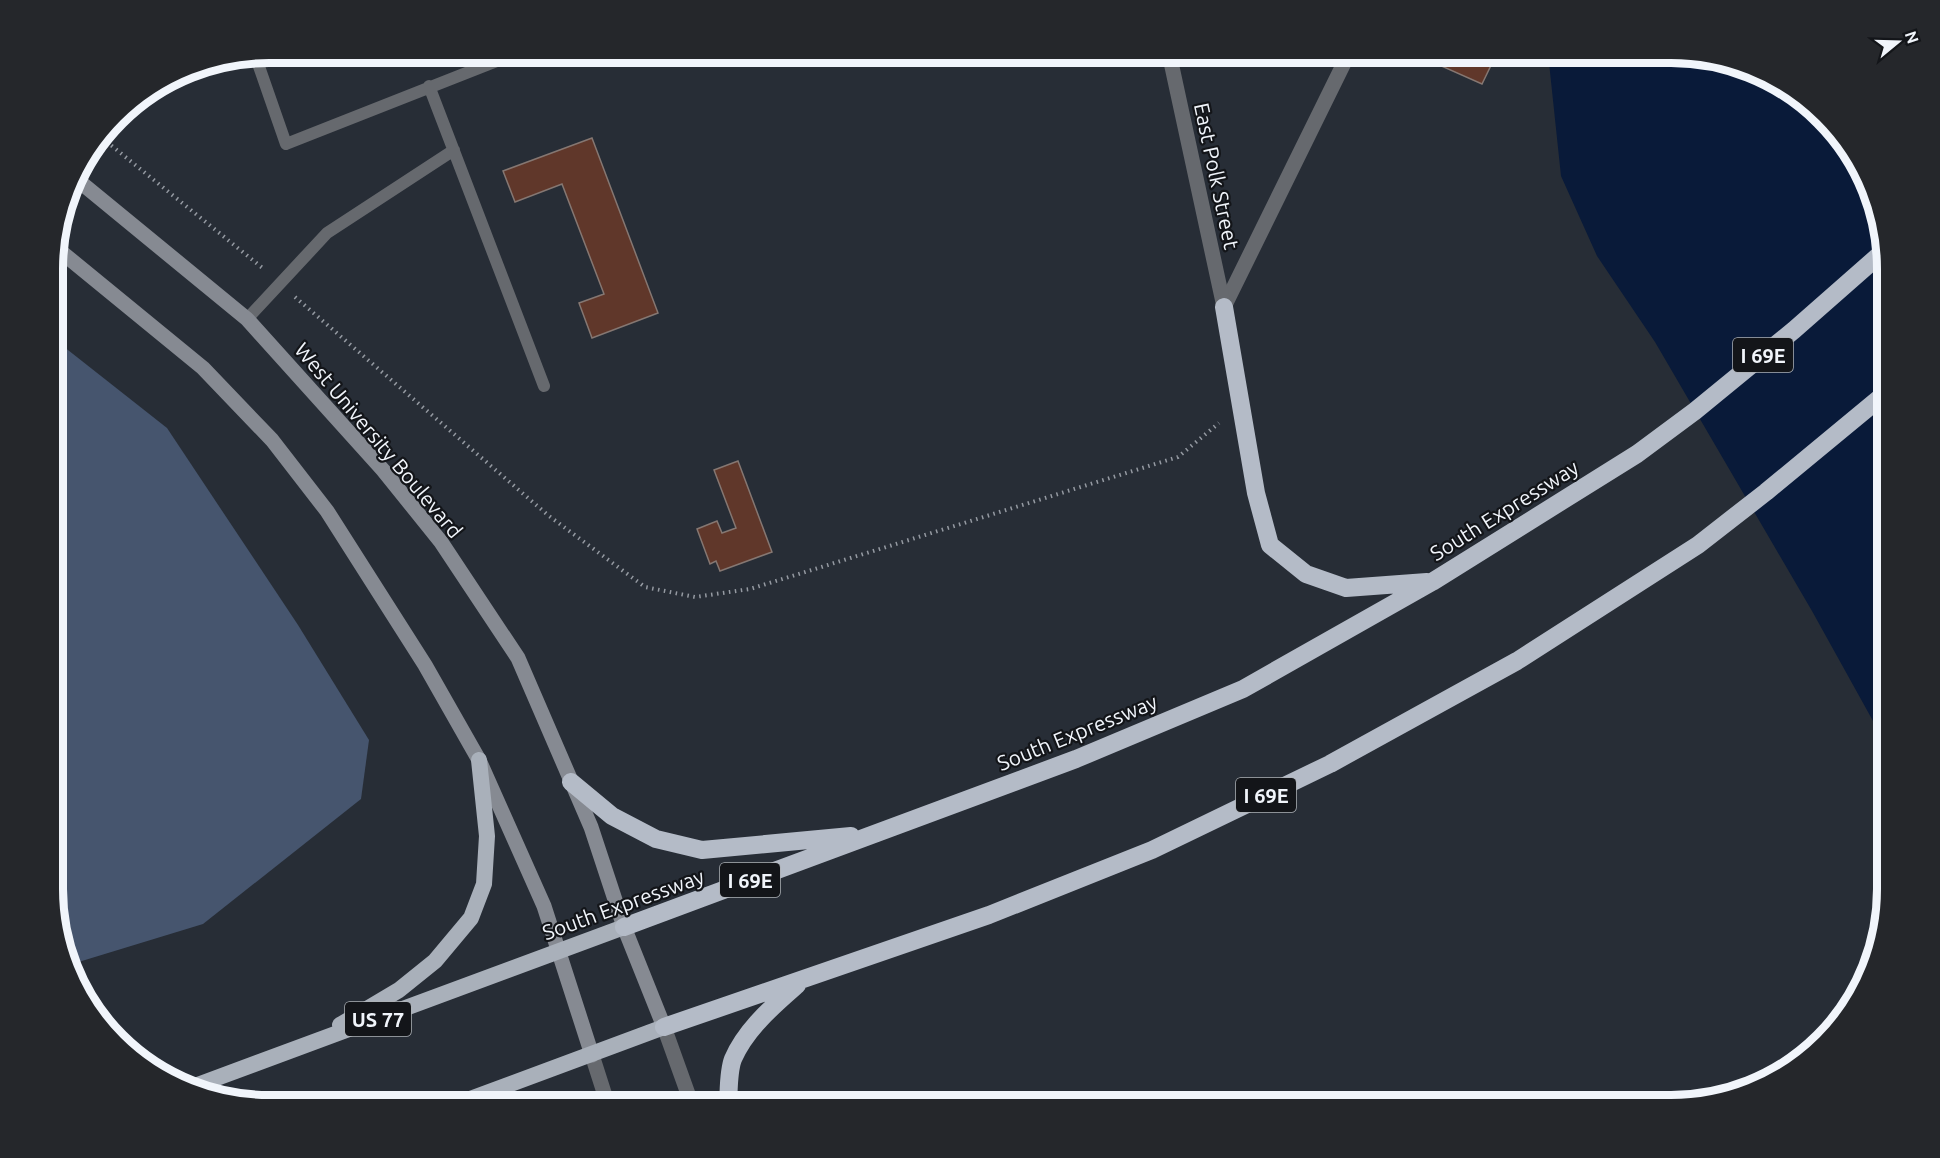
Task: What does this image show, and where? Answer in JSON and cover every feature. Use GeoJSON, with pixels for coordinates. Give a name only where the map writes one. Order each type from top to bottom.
{"type":"FeatureCollection","features":[{"type":"Feature","properties":{"kind":"highway","name":"South Expressway"},"geometry":{"type":"LineString","coordinates":[[202,1083],[1076,759],[1243,689],[1432,582],[1637,454],[1695,411],[1794,330],[1877,257]]}},
{"type":"Feature","properties":{"kind":"highway"},"geometry":{"type":"LineString","coordinates":[[1224,307],[1256,493],[1270,544],[1306,573],[1346,588],[1432,582]]}},
{"type":"Feature","properties":{"kind":"highway","name":"I 69E"},"geometry":{"type":"LineString","coordinates":[[664,1027],[989,915],[1152,850],[1330,764],[1517,661],[1698,545],[1877,400]]}},
{"type":"Feature","properties":{"kind":"highway"},"geometry":{"type":"LineString","coordinates":[[300,1048],[399,990],[435,961],[471,918],[484,884],[487,836],[479,760]]}},
{"type":"Feature","properties":{"kind":"highway"},"geometry":{"type":"LineString","coordinates":[[571,782],[620,821],[656,839],[702,850],[877,833]]}},
{"type":"Feature","properties":{"kind":"highway"},"geometry":{"type":"LineString","coordinates":[[729,1095],[732,1060],[747,1036],[767,1011],[802,980]]}},
{"type":"Feature","properties":{"kind":"highway"},"geometry":{"type":"LineString","coordinates":[[482,1095],[664,1027]]}},
{"type":"Feature","properties":{"kind":"main road","name":"West University Boulevard"},"geometry":{"type":"LineString","coordinates":[[82,184],[247,320],[383,470],[441,542],[518,658],[591,827],[624,927],[664,1027]]}},
{"type":"Feature","properties":{"kind":"main road"},"geometry":{"type":"LineString","coordinates":[[64,254],[203,368],[272,440],[327,512],[424,665],[479,760],[544,906],[592,1055]]}},
{"type":"Feature","properties":{"kind":"street","name":"East Polk Street"},"geometry":{"type":"LineString","coordinates":[[1171,63],[1224,307]]}},
{"type":"Feature","properties":{"kind":"street"},"geometry":{"type":"LineString","coordinates":[[1224,307],[1343,63]]}},
{"type":"Feature","properties":{"kind":"street"},"geometry":{"type":"LineString","coordinates":[[664,1027],[688,1095]]}},
{"type":"Feature","properties":{"kind":"street"},"geometry":{"type":"LineString","coordinates":[[592,1055],[605,1095]]}},
{"type":"Feature","properties":{"kind":"lane"},"geometry":{"type":"LineString","coordinates":[[258,64],[286,144],[489,63]]}},
{"type":"Feature","properties":{"kind":"lane"},"geometry":{"type":"LineString","coordinates":[[429,86],[544,386]]}},
{"type":"Feature","properties":{"kind":"lane"},"geometry":{"type":"LineString","coordinates":[[247,320],[327,233],[453,150]]}},
{"type":"Feature","properties":{"kind":"path"},"geometry":{"type":"LineString","coordinates":[[107,142],[281,283],[306,308],[549,516],[645,587],[695,597],[750,589],[1178,458],[1240,405]]}},
{"type":"Feature","properties":{"kind":"shaded area"},"geometry":{"type":"Polygon","coordinates":[[[1549,63],[1671,63],[1724,70],[1774,91],[1807,114],[1826,133],[1856,178],[1873,229],[1877,256],[1877,728],[1812,611],[1655,342],[1597,256],[1561,176],[1549,63]]]}},
{"type":"Feature","properties":{"kind":"shaded area"},"geometry":{"type":"Polygon","coordinates":[[[63,346],[167,428],[298,625],[369,740],[361,799],[203,924],[77,962],[67,929],[63,889],[63,346]]]}},
{"type":"Feature","properties":{"kind":"building"},"geometry":{"type":"Polygon","coordinates":[[[1435,63],[1492,63],[1482,84],[1435,63]]]}},
{"type":"Feature","properties":{"kind":"building"},"geometry":{"type":"Polygon","coordinates":[[[592,138],[658,313],[592,338],[579,303],[604,294],[562,184],[515,202],[503,171],[592,138]]]}},
{"type":"Feature","properties":{"kind":"building"},"geometry":{"type":"Polygon","coordinates":[[[738,461],[772,552],[720,571],[716,561],[710,564],[697,529],[717,521],[722,533],[736,528],[714,470],[738,461]]]}}]}
